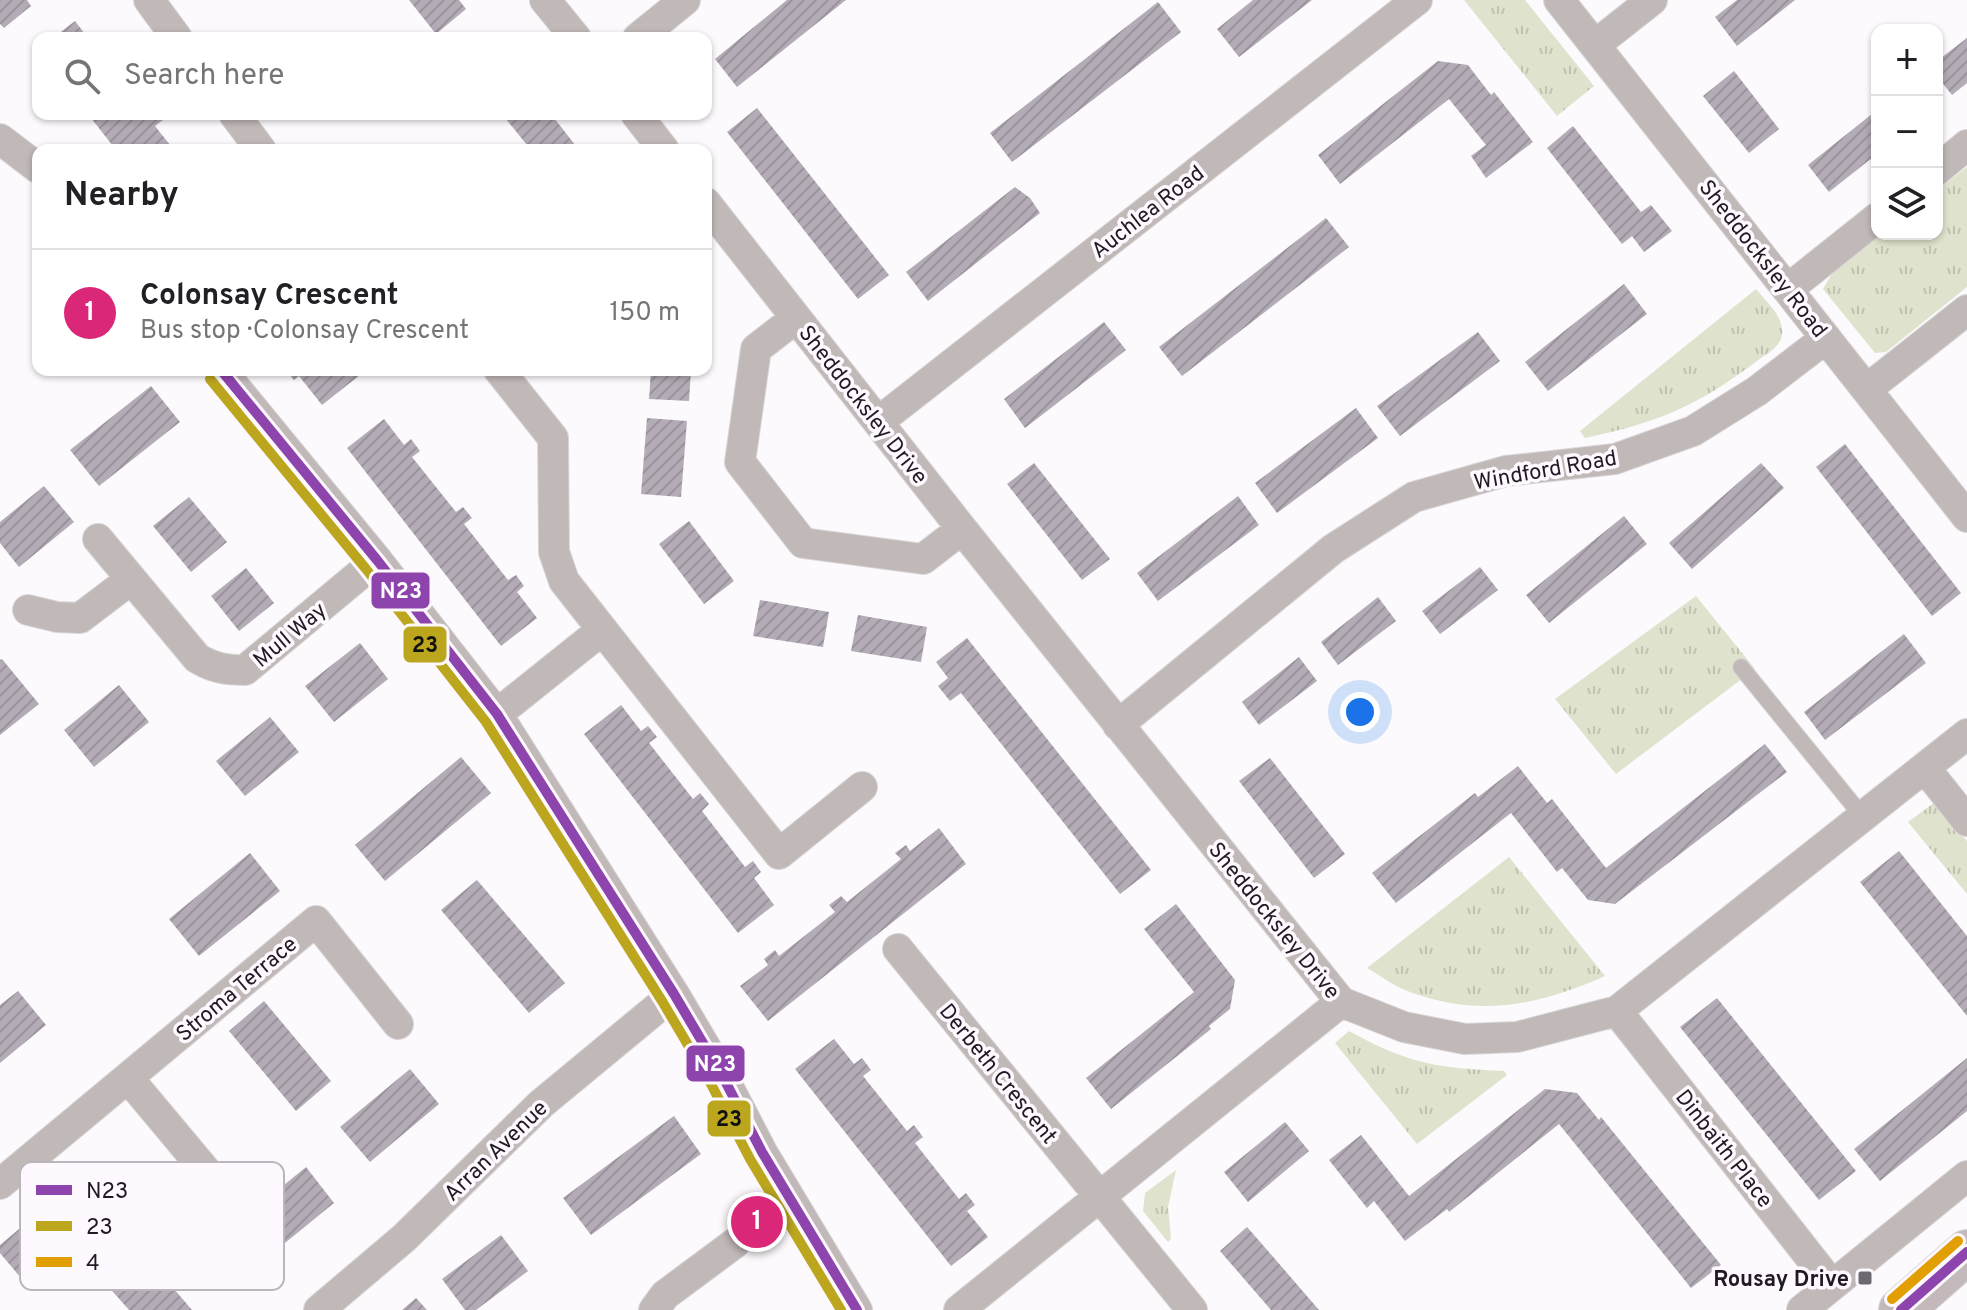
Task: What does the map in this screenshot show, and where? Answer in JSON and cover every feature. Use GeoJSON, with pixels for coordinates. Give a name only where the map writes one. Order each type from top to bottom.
{"type":"FeatureCollection","features":[{"type":"Feature","properties":{"kind":"main road"},"geometry":{"type":"LineString","coordinates":[[1901,1310],[1967,1252]]}},
{"type":"Feature","properties":{"kind":"street"},"geometry":{"type":"LineString","coordinates":[[149,0],[173,32]]}},
{"type":"Feature","properties":{"kind":"street"},"geometry":{"type":"LineString","coordinates":[[545,0],[571,32]]}},
{"type":"Feature","properties":{"kind":"street"},"geometry":{"type":"LineString","coordinates":[[645,32],[685,0]]}},
{"type":"Feature","properties":{"kind":"street","name":"Auchlea Road"},"geometry":{"type":"LineString","coordinates":[[878,422],[1417,0]]}},
{"type":"Feature","properties":{"kind":"street","name":"Sheddocksley Road"},"geometry":{"type":"LineString","coordinates":[[1559,0],[1967,517]]}},
{"type":"Feature","properties":{"kind":"street"},"geometry":{"type":"LineString","coordinates":[[1595,45],[1652,0]]}},
{"type":"Feature","properties":{"kind":"street"},"geometry":{"type":"LineString","coordinates":[[238,120],[256,144]]}},
{"type":"Feature","properties":{"kind":"street"},"geometry":{"type":"LineString","coordinates":[[641,120],[659,144]]}},
{"type":"Feature","properties":{"kind":"street"},"geometry":{"type":"LineString","coordinates":[[0,139],[32,163]]}},
{"type":"Feature","properties":{"kind":"street"},"geometry":{"type":"LineString","coordinates":[[1939,168],[1967,145]]}},
{"type":"Feature","properties":{"kind":"street","name":"Sheddocksley Drive"},"geometry":{"type":"LineString","coordinates":[[712,211],[1341,1002],[1404,1027],[1465,1039],[1517,1037],[1617,1011],[1967,734]]}},
{"type":"Feature","properties":{"kind":"street"},"geometry":{"type":"LineString","coordinates":[[1788,289],[1871,223]]}},
{"type":"Feature","properties":{"kind":"street"},"geometry":{"type":"LineString","coordinates":[[1867,389],[1967,310]]}},
{"type":"Feature","properties":{"kind":"street","name":"Sheddocksley Drive"},"geometry":{"type":"LineString","coordinates":[[796,318],[756,349],[740,462],[803,543],[923,559],[962,529]]}},
{"type":"Feature","properties":{"kind":"street","name":"Windford Road"},"geometry":{"type":"LineString","coordinates":[[1118,725],[1333,549],[1414,497],[1506,471],[1615,459],[1693,431],[1757,391],[1826,338]]}},
{"type":"Feature","properties":{"kind":"street"},"geometry":{"type":"LineString","coordinates":[[226,376],[377,560],[497,714],[674,994],[723,1077],[762,1152],[857,1310]]}},
{"type":"Feature","properties":{"kind":"street"},"geometry":{"type":"LineString","coordinates":[[504,376],[553,438],[554,552],[564,581],[779,854],[862,787]]}},
{"type":"Feature","properties":{"kind":"street","name":"Mull Way"},"geometry":{"type":"LineString","coordinates":[[98,539],[197,658],[212,667],[245,670],[377,560]]}},
{"type":"Feature","properties":{"kind":"street"},"geometry":{"type":"LineString","coordinates":[[28,610],[57,617],[80,618],[130,580]]}},
{"type":"Feature","properties":{"kind":"street"},"geometry":{"type":"LineString","coordinates":[[497,714],[602,630]]}},
{"type":"Feature","properties":{"kind":"street"},"geometry":{"type":"LineString","coordinates":[[1925,768],[1967,821]]}},
{"type":"Feature","properties":{"kind":"street","name":"Stroma Terrace"},"geometry":{"type":"LineString","coordinates":[[27,1162],[316,921],[398,1024]]}},
{"type":"Feature","properties":{"kind":"street","name":"Derbeth Crescent"},"geometry":{"type":"LineString","coordinates":[[898,949],[1192,1310]]}},
{"type":"Feature","properties":{"kind":"street","name":"Arran Avenue"},"geometry":{"type":"LineString","coordinates":[[319,1310],[404,1238],[541,1104],[674,994]]}},
{"type":"Feature","properties":{"kind":"street"},"geometry":{"type":"LineString","coordinates":[[959,1310],[1341,1002]]}},
{"type":"Feature","properties":{"kind":"street","name":"Dinbaith Place"},"geometry":{"type":"LineString","coordinates":[[1617,1011],[1832,1285]]}},
{"type":"Feature","properties":{"kind":"street"},"geometry":{"type":"LineString","coordinates":[[128,1078],[198,1162]]}},
{"type":"Feature","properties":{"kind":"street","name":"Stroma Terrace"},"geometry":{"type":"LineString","coordinates":[[0,1184],[20,1167]]}},
{"type":"Feature","properties":{"kind":"street"},"geometry":{"type":"LineString","coordinates":[[1802,1310],[1967,1176]]}},
{"type":"Feature","properties":{"kind":"street"},"geometry":{"type":"LineString","coordinates":[[654,1310],[665,1295],[735,1243]]}},
{"type":"Feature","properties":{"kind":"lane"},"geometry":{"type":"LineString","coordinates":[[1741,667],[1863,817]]}},
{"type":"Feature","properties":{"kind":"green space"},"geometry":{"type":"Polygon","coordinates":[[[1464,0],[1525,0],[1594,86],[1557,116],[1464,0]]]}},
{"type":"Feature","properties":{"kind":"green space"},"geometry":{"type":"Polygon","coordinates":[[[1967,167],[1967,287],[1886,352],[1875,353],[1823,289],[1833,272],[1874,240],[1943,240],[1943,185],[1967,167]]]}},
{"type":"Feature","properties":{"kind":"green space"},"geometry":{"type":"Polygon","coordinates":[[[1756,289],[1781,322],[1779,344],[1735,377],[1676,411],[1635,426],[1585,438],[1580,431],[1756,289]]]}},
{"type":"Feature","properties":{"kind":"green space"},"geometry":{"type":"Polygon","coordinates":[[[1696,596],[1755,669],[1616,774],[1555,699],[1696,596]]]}},
{"type":"Feature","properties":{"kind":"green space"},"geometry":{"type":"Polygon","coordinates":[[[1935,802],[1967,841],[1967,894],[1908,822],[1935,802]]]}},
{"type":"Feature","properties":{"kind":"green space"},"geometry":{"type":"Polygon","coordinates":[[[1509,857],[1605,976],[1533,1001],[1485,1006],[1461,1005],[1410,992],[1367,968],[1509,857]]]}},
{"type":"Feature","properties":{"kind":"green space"},"geometry":{"type":"Polygon","coordinates":[[[1349,1031],[1389,1051],[1424,1062],[1504,1071],[1507,1075],[1417,1144],[1335,1043],[1349,1031]]]}},
{"type":"Feature","properties":{"kind":"green space"},"geometry":{"type":"Polygon","coordinates":[[[1176,1170],[1168,1207],[1171,1239],[1168,1242],[1143,1211],[1145,1193],[1176,1170]]]}},
{"type":"Feature","properties":{"kind":"building"},"geometry":{"type":"Polygon","coordinates":[[[0,0],[27,0],[31,6],[4,28],[0,24],[0,0]]]}},
{"type":"Feature","properties":{"kind":"building"},"geometry":{"type":"Polygon","coordinates":[[[409,0],[459,0],[466,9],[434,32],[409,0]]]}},
{"type":"Feature","properties":{"kind":"building"},"geometry":{"type":"Polygon","coordinates":[[[787,0],[846,0],[737,87],[715,59],[787,0]]]}},
{"type":"Feature","properties":{"kind":"building"},"geometry":{"type":"Polygon","coordinates":[[[1253,0],[1312,0],[1239,57],[1217,29],[1253,0]]]}},
{"type":"Feature","properties":{"kind":"building"},"geometry":{"type":"Polygon","coordinates":[[[1737,0],[1795,0],[1737,46],[1715,17],[1737,0]]]}},
{"type":"Feature","properties":{"kind":"building"},"geometry":{"type":"Polygon","coordinates":[[[1158,2],[1181,32],[1012,162],[990,133],[1158,2]]]}},
{"type":"Feature","properties":{"kind":"building"},"geometry":{"type":"Polygon","coordinates":[[[75,21],[83,32],[61,32],[75,21]]]}},
{"type":"Feature","properties":{"kind":"building"},"geometry":{"type":"Polygon","coordinates":[[[1967,38],[1967,83],[1952,95],[1943,84],[1943,56],[1967,38]]]}},
{"type":"Feature","properties":{"kind":"building"},"geometry":{"type":"Polygon","coordinates":[[[1438,61],[1468,65],[1491,95],[1494,92],[1533,142],[1486,178],[1471,156],[1486,145],[1449,99],[1340,184],[1318,155],[1438,61]]]}},
{"type":"Feature","properties":{"kind":"building"},"geometry":{"type":"Polygon","coordinates":[[[1734,71],[1779,129],[1749,153],[1703,96],[1734,71]]]}},
{"type":"Feature","properties":{"kind":"building"},"geometry":{"type":"Polygon","coordinates":[[[757,108],[889,275],[858,299],[727,132],[757,108]]]}},
{"type":"Feature","properties":{"kind":"building"},"geometry":{"type":"Polygon","coordinates":[[[1871,115],[1871,159],[1829,192],[1808,165],[1871,115]]]}},
{"type":"Feature","properties":{"kind":"building"},"geometry":{"type":"Polygon","coordinates":[[[93,120],[163,120],[155,126],[169,144],[111,144],[93,120]]]}},
{"type":"Feature","properties":{"kind":"building"},"geometry":{"type":"Polygon","coordinates":[[[507,120],[556,120],[574,144],[526,144],[507,120]]]}},
{"type":"Feature","properties":{"kind":"building"},"geometry":{"type":"Polygon","coordinates":[[[1573,126],[1641,212],[1651,205],[1672,231],[1644,252],[1632,236],[1622,244],[1547,148],[1573,126]]]}},
{"type":"Feature","properties":{"kind":"building"},"geometry":{"type":"Polygon","coordinates":[[[1015,187],[1030,198],[1040,213],[928,301],[906,272],[1015,187]]]}},
{"type":"Feature","properties":{"kind":"building"},"geometry":{"type":"Polygon","coordinates":[[[1326,218],[1349,247],[1182,376],[1159,347],[1326,218]]]}},
{"type":"Feature","properties":{"kind":"building"},"geometry":{"type":"Polygon","coordinates":[[[1624,284],[1647,314],[1548,391],[1525,362],[1624,284]]]}},
{"type":"Feature","properties":{"kind":"building"},"geometry":{"type":"Polygon","coordinates":[[[1104,322],[1126,350],[1025,428],[1004,399],[1104,322]]]}},
{"type":"Feature","properties":{"kind":"building"},"geometry":{"type":"Polygon","coordinates":[[[1478,332],[1500,361],[1400,436],[1377,406],[1478,332]]]}},
{"type":"Feature","properties":{"kind":"building"},"geometry":{"type":"Polygon","coordinates":[[[299,376],[359,376],[322,405],[299,376]]]}},
{"type":"Feature","properties":{"kind":"building"},"geometry":{"type":"Polygon","coordinates":[[[651,376],[691,376],[689,401],[649,399],[651,376]]]}},
{"type":"Feature","properties":{"kind":"building"},"geometry":{"type":"Polygon","coordinates":[[[151,386],[180,422],[99,486],[70,450],[151,386]]]}},
{"type":"Feature","properties":{"kind":"building"},"geometry":{"type":"Polygon","coordinates":[[[1356,408],[1378,438],[1277,513],[1255,483],[1356,408]]]}},
{"type":"Feature","properties":{"kind":"building"},"geometry":{"type":"Polygon","coordinates":[[[647,418],[687,421],[681,497],[641,494],[647,418]]]}},
{"type":"Feature","properties":{"kind":"building"},"geometry":{"type":"Polygon","coordinates":[[[384,419],[404,445],[411,439],[420,451],[412,457],[456,512],[463,507],[472,518],[464,524],[508,580],[516,575],[524,586],[517,592],[537,618],[501,646],[347,448],[384,419]]]}},
{"type":"Feature","properties":{"kind":"building"},"geometry":{"type":"Polygon","coordinates":[[[1845,444],[1961,593],[1932,616],[1816,467],[1845,444]]]}},
{"type":"Feature","properties":{"kind":"building"},"geometry":{"type":"Polygon","coordinates":[[[1034,463],[1110,559],[1082,580],[1007,484],[1034,463]]]}},
{"type":"Feature","properties":{"kind":"building"},"geometry":{"type":"Polygon","coordinates":[[[1761,463],[1784,488],[1692,569],[1669,543],[1761,463]]]}},
{"type":"Feature","properties":{"kind":"building"},"geometry":{"type":"Polygon","coordinates":[[[44,486],[74,522],[19,567],[0,543],[0,522],[44,486]]]}},
{"type":"Feature","properties":{"kind":"building"},"geometry":{"type":"Polygon","coordinates":[[[1238,496],[1259,525],[1158,601],[1137,573],[1238,496]]]}},
{"type":"Feature","properties":{"kind":"building"},"geometry":{"type":"Polygon","coordinates":[[[189,497],[227,542],[191,572],[153,526],[189,497]]]}},
{"type":"Feature","properties":{"kind":"building"},"geometry":{"type":"Polygon","coordinates":[[[1624,516],[1647,544],[1549,623],[1526,595],[1624,516]]]}},
{"type":"Feature","properties":{"kind":"building"},"geometry":{"type":"Polygon","coordinates":[[[689,521],[734,581],[704,604],[659,544],[689,521]]]}},
{"type":"Feature","properties":{"kind":"building"},"geometry":{"type":"Polygon","coordinates":[[[1480,567],[1498,590],[1440,634],[1422,611],[1480,567]]]}},
{"type":"Feature","properties":{"kind":"building"},"geometry":{"type":"Polygon","coordinates":[[[246,568],[274,603],[239,631],[211,596],[246,568]]]}},
{"type":"Feature","properties":{"kind":"building"},"geometry":{"type":"Polygon","coordinates":[[[1378,597],[1396,621],[1338,665],[1321,642],[1378,597]]]}},
{"type":"Feature","properties":{"kind":"building"},"geometry":{"type":"Polygon","coordinates":[[[760,600],[829,612],[823,647],[753,636],[760,600]]]}},
{"type":"Feature","properties":{"kind":"building"},"geometry":{"type":"Polygon","coordinates":[[[858,615],[927,627],[921,662],[851,651],[858,615]]]}},
{"type":"Feature","properties":{"kind":"building"},"geometry":{"type":"Polygon","coordinates":[[[1904,634],[1926,663],[1825,740],[1804,712],[1904,634]]]}},
{"type":"Feature","properties":{"kind":"building"},"geometry":{"type":"Polygon","coordinates":[[[967,638],[1151,870],[1120,894],[961,693],[950,701],[938,686],[948,678],[936,662],[967,638]]]}},
{"type":"Feature","properties":{"kind":"building"},"geometry":{"type":"Polygon","coordinates":[[[360,643],[388,679],[334,722],[305,686],[360,643]]]}},
{"type":"Feature","properties":{"kind":"building"},"geometry":{"type":"Polygon","coordinates":[[[1299,657],[1317,681],[1259,725],[1242,702],[1299,657]]]}},
{"type":"Feature","properties":{"kind":"building"},"geometry":{"type":"Polygon","coordinates":[[[0,660],[39,704],[0,735],[0,660]]]}},
{"type":"Feature","properties":{"kind":"building"},"geometry":{"type":"Polygon","coordinates":[[[119,685],[149,722],[94,767],[64,730],[119,685]]]}},
{"type":"Feature","properties":{"kind":"building"},"geometry":{"type":"Polygon","coordinates":[[[621,705],[641,731],[648,726],[657,737],[649,743],[693,799],[700,793],[709,804],[702,811],[745,867],[753,861],[761,872],[754,878],[774,905],[738,933],[584,734],[621,705]]]}},
{"type":"Feature","properties":{"kind":"building"},"geometry":{"type":"Polygon","coordinates":[[[270,717],[299,752],[245,796],[216,761],[270,717]]]}},
{"type":"Feature","properties":{"kind":"building"},"geometry":{"type":"Polygon","coordinates":[[[1765,744],[1787,772],[1615,904],[1588,900],[1562,868],[1557,872],[1511,813],[1396,903],[1372,873],[1475,793],[1478,797],[1518,766],[1547,803],[1552,799],[1606,868],[1765,744]]]}},
{"type":"Feature","properties":{"kind":"building"},"geometry":{"type":"Polygon","coordinates":[[[461,757],[491,793],[385,881],[355,845],[461,757]]]}},
{"type":"Feature","properties":{"kind":"building"},"geometry":{"type":"Polygon","coordinates":[[[1270,758],[1345,854],[1314,878],[1239,781],[1270,758]]]}},
{"type":"Feature","properties":{"kind":"building"},"geometry":{"type":"Polygon","coordinates":[[[939,828],[966,864],[768,1021],[740,986],[768,965],[764,959],[775,950],[779,956],[835,912],[829,905],[841,896],[847,902],[901,859],[895,853],[906,845],[910,851],[939,828]]]}},
{"type":"Feature","properties":{"kind":"building"},"geometry":{"type":"Polygon","coordinates":[[[1899,851],[1967,936],[1967,1016],[1860,882],[1899,851]]]}},
{"type":"Feature","properties":{"kind":"building"},"geometry":{"type":"Polygon","coordinates":[[[250,853],[280,891],[199,956],[169,919],[250,853]]]}},
{"type":"Feature","properties":{"kind":"building"},"geometry":{"type":"Polygon","coordinates":[[[477,880],[565,983],[529,1013],[441,910],[477,880]]]}},
{"type":"Feature","properties":{"kind":"building"},"geometry":{"type":"Polygon","coordinates":[[[1176,904],[1235,980],[1230,1009],[1209,1026],[1211,1029],[1111,1109],[1086,1078],[1194,992],[1144,929],[1176,904]]]}},
{"type":"Feature","properties":{"kind":"building"},"geometry":{"type":"Polygon","coordinates":[[[18,991],[46,1025],[0,1063],[0,1005],[18,991]]]}},
{"type":"Feature","properties":{"kind":"building"},"geometry":{"type":"Polygon","coordinates":[[[1717,998],[1856,1171],[1819,1200],[1680,1027],[1717,998]]]}},
{"type":"Feature","properties":{"kind":"building"},"geometry":{"type":"Polygon","coordinates":[[[264,1001],[331,1081],[296,1111],[229,1031],[264,1001]]]}},
{"type":"Feature","properties":{"kind":"building"},"geometry":{"type":"Polygon","coordinates":[[[834,1039],[854,1064],[862,1058],[871,1070],[863,1076],[907,1131],[914,1125],[923,1137],[915,1143],[959,1199],[966,1193],[975,1205],[967,1211],[988,1237],[951,1266],[795,1069],[834,1039]]]}},
{"type":"Feature","properties":{"kind":"building"},"geometry":{"type":"Polygon","coordinates":[[[1967,1058],[1967,1111],[1880,1181],[1854,1149],[1967,1058]]]}},
{"type":"Feature","properties":{"kind":"building"},"geometry":{"type":"Polygon","coordinates":[[[410,1069],[439,1104],[370,1162],[340,1127],[410,1069]]]}},
{"type":"Feature","properties":{"kind":"building"},"geometry":{"type":"Polygon","coordinates":[[[1545,1089],[1577,1093],[1599,1120],[1601,1117],[1721,1265],[1691,1288],[1559,1124],[1449,1212],[1447,1209],[1405,1241],[1374,1201],[1367,1208],[1329,1160],[1361,1135],[1409,1196],[1545,1089]]]}},
{"type":"Feature","properties":{"kind":"building"},"geometry":{"type":"Polygon","coordinates":[[[674,1116],[701,1154],[591,1235],[563,1198],[674,1116]]]}},
{"type":"Feature","properties":{"kind":"building"},"geometry":{"type":"Polygon","coordinates":[[[1285,1122],[1309,1151],[1248,1202],[1224,1172],[1285,1122]]]}},
{"type":"Feature","properties":{"kind":"building"},"geometry":{"type":"Polygon","coordinates":[[[306,1167],[334,1203],[284,1244],[284,1185],[306,1167]]]}},
{"type":"Feature","properties":{"kind":"building"},"geometry":{"type":"Polygon","coordinates":[[[1247,1227],[1319,1310],[1271,1310],[1220,1251],[1247,1227]]]}},
{"type":"Feature","properties":{"kind":"building"},"geometry":{"type":"Polygon","coordinates":[[[20,1228],[20,1277],[0,1253],[0,1245],[20,1228]]]}},
{"type":"Feature","properties":{"kind":"building"},"geometry":{"type":"Polygon","coordinates":[[[501,1235],[528,1271],[476,1310],[465,1310],[442,1279],[501,1235]]]}},
{"type":"Feature","properties":{"kind":"building"},"geometry":{"type":"Polygon","coordinates":[[[111,1290],[175,1290],[192,1310],[129,1310],[111,1290]]]}},
{"type":"Feature","properties":{"kind":"building"},"geometry":{"type":"Polygon","coordinates":[[[416,1298],[427,1310],[402,1310],[416,1298]]]}},
{"type":"Feature","properties":{"kind":"transit line","name":"N23"},"geometry":{"type":"LineString","coordinates":[[226,376],[377,560],[497,714],[674,994],[723,1077],[762,1152],[857,1310]]}},
{"type":"Feature","properties":{"kind":"transit line","name":"23"},"geometry":{"type":"LineString","coordinates":[[210,379],[366,569],[486,722],[662,1001],[711,1084],[750,1159],[841,1310]]}},
{"type":"Feature","properties":{"kind":"transit line","name":"4"},"geometry":{"type":"LineString","coordinates":[[1892,1299],[1958,1241]]}},
{"type":"Feature","properties":{"kind":"transit line","name":"N23"},"geometry":{"type":"LineString","coordinates":[[1901,1310],[1967,1252]]}},
{"type":"Feature","properties":{"kind":"place","name":"Colonsay Crescent"},"geometry":{"type":"Point","coordinates":[757,1222]}},
{"type":"Feature","properties":{"kind":"place","name":"Rousay Drive"},"geometry":{"type":"Point","coordinates":[1865,1278]}}]}
